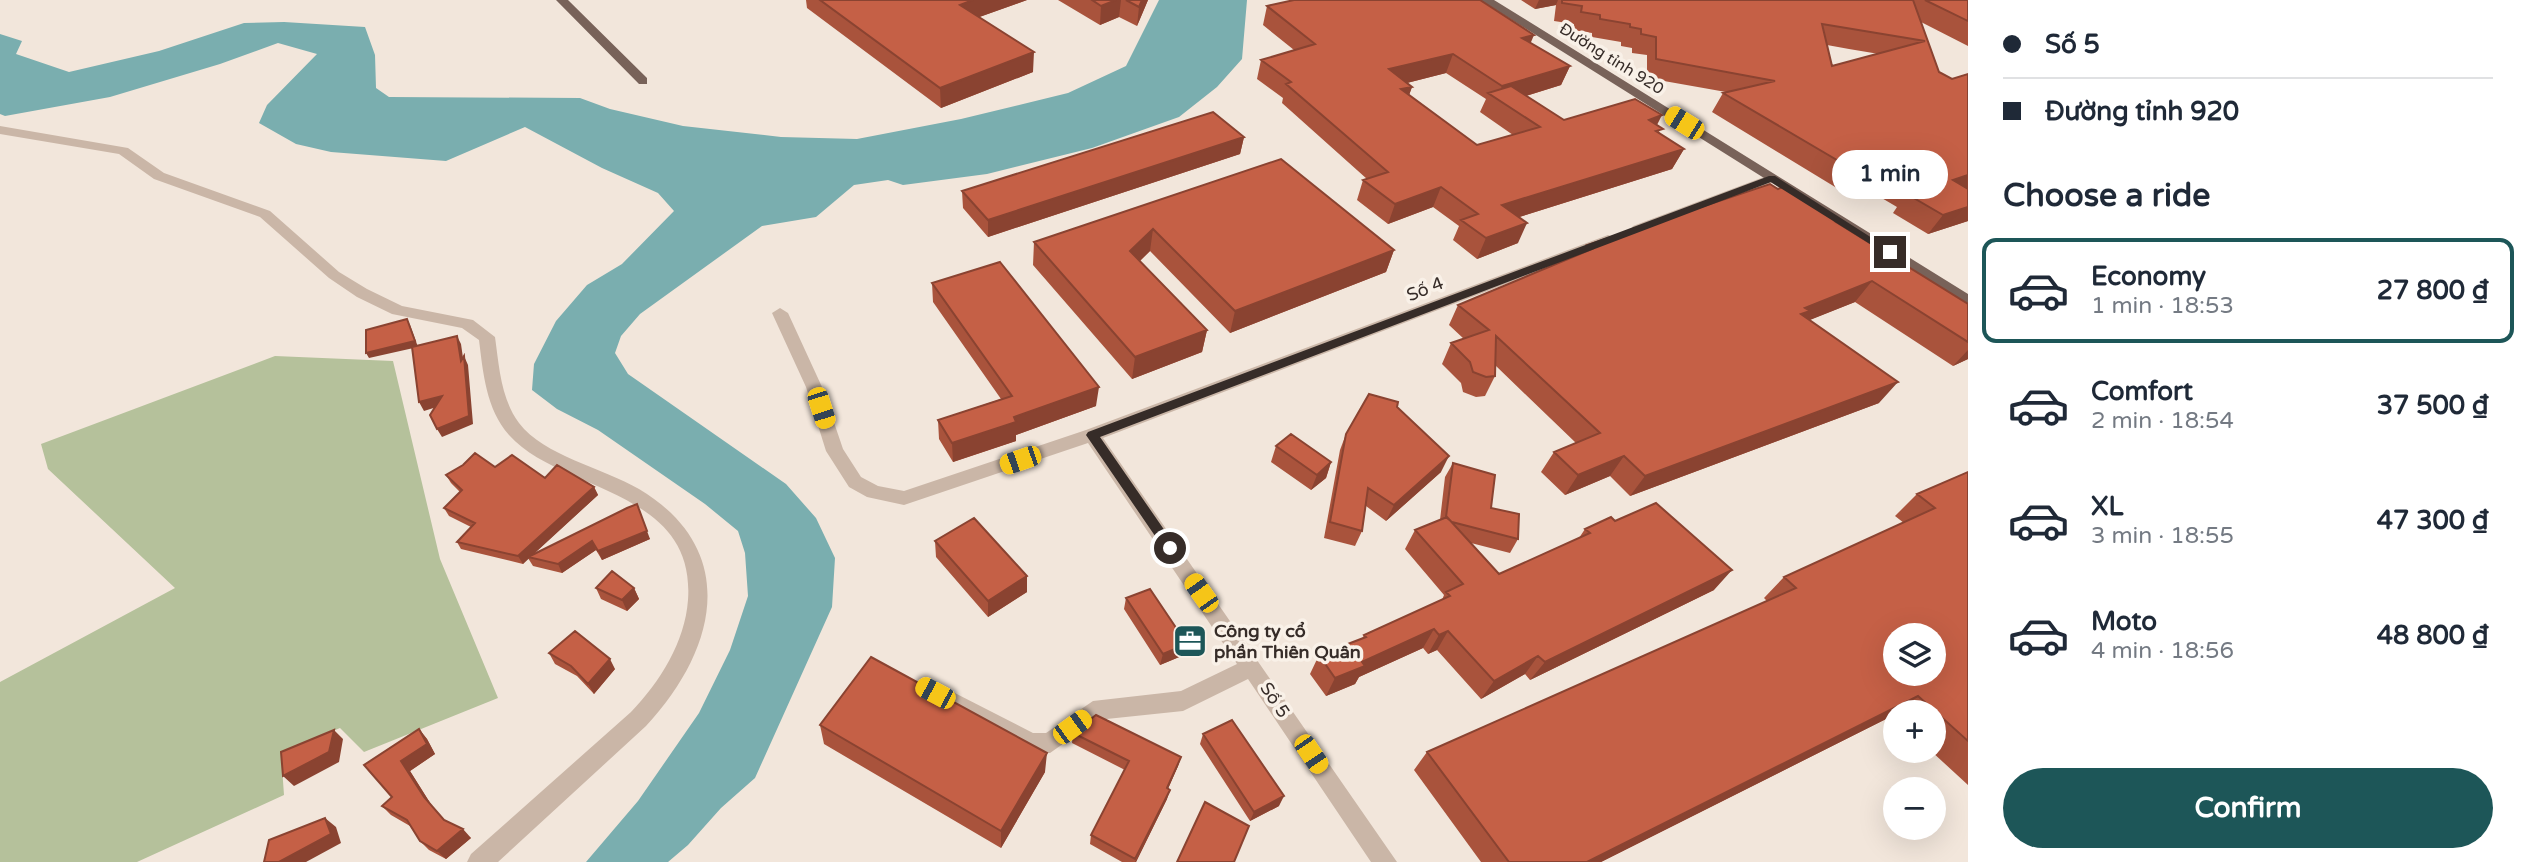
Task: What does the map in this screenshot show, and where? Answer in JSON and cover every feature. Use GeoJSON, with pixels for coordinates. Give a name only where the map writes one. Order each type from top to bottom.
{"type":"FeatureCollection","features":[{"type":"Feature","properties":{"kind":"main road"},"geometry":{"type":"LineString","coordinates":[[562,0],[643,81]]}},
{"type":"Feature","properties":{"kind":"main road","name":"Đường tỉnh 920"},"geometry":{"type":"LineString","coordinates":[[1486,0],[1968,301]]}},
{"type":"Feature","properties":{"kind":"street"},"geometry":{"type":"LineString","coordinates":[[0,130],[123,151],[159,176],[265,214],[334,275],[362,293],[398,310],[467,324],[487,337],[491,379],[503,415],[518,436],[546,456],[632,494],[672,524],[686,540],[701,584],[700,607],[682,652],[659,695],[636,723],[479,862]]}},
{"type":"Feature","properties":{"kind":"street","name":"Số 4"},"geometry":{"type":"LineString","coordinates":[[780,313],[814,387],[835,452],[855,482],[874,492],[904,498],[1092,435],[1772,178]]}},
{"type":"Feature","properties":{"kind":"street","name":"Số 5"},"geometry":{"type":"LineString","coordinates":[[1092,435],[1385,862]]}},
{"type":"Feature","properties":{"kind":"street"},"geometry":{"type":"LineString","coordinates":[[923,686],[1031,743],[1050,743],[1093,711],[1183,701],[1252,667]]}},
{"type":"Feature","properties":{"kind":"green space"},"geometry":{"type":"Polygon","coordinates":[[[275,356],[393,361],[440,559],[498,698],[364,752],[340,728],[281,753],[284,795],[137,862],[0,862],[0,682],[175,588],[48,469],[41,444],[275,356]]]}},
{"type":"Feature","properties":{"kind":"water"},"geometry":{"type":"Polygon","coordinates":[[[1159,0],[1247,0],[1242,59],[1217,87],[1179,117],[1092,148],[987,174],[903,185],[888,180],[854,185],[816,217],[762,226],[640,314],[621,336],[615,353],[628,374],[786,484],[816,518],[835,558],[832,607],[755,778],[668,862],[586,862],[638,801],[699,713],[730,650],[748,596],[745,553],[738,531],[705,504],[598,430],[557,409],[532,390],[534,364],[556,321],[587,285],[622,264],[674,211],[658,193],[602,168],[525,127],[446,161],[331,152],[296,144],[259,123],[267,105],[317,54],[278,43],[220,64],[110,97],[5,116],[0,114],[0,34],[22,41],[16,54],[69,72],[159,51],[244,23],[284,22],[365,27],[375,55],[376,88],[389,97],[580,98],[610,109],[683,126],[781,137],[857,139],[961,119],[1068,93],[1126,66],[1159,0]]]}},
{"type":"Feature","properties":{"kind":"building"},"geometry":{"type":"Polygon","coordinates":[[[820,0],[973,0],[960,5],[1034,52],[940,88],[820,0]]]}},
{"type":"Feature","properties":{"kind":"building"},"geometry":{"type":"Polygon","coordinates":[[[1092,0],[1116,0],[1101,6],[1092,0]]]}},
{"type":"Feature","properties":{"kind":"building"},"geometry":{"type":"Polygon","coordinates":[[[1126,0],[1142,0],[1139,7],[1126,0]]]}},
{"type":"Feature","properties":{"kind":"building"},"geometry":{"type":"Polygon","coordinates":[[[1294,0],[1480,0],[1534,35],[1522,38],[1570,66],[1502,86],[1453,54],[1389,69],[1412,87],[1401,89],[1477,145],[1540,127],[1488,93],[1511,86],[1564,120],[1635,99],[1662,115],[1649,120],[1663,129],[1656,131],[1684,149],[1502,205],[1527,223],[1486,238],[1461,220],[1478,214],[1441,187],[1395,204],[1363,180],[1388,172],[1286,84],[1291,82],[1261,60],[1315,44],[1267,6],[1294,0]]]}},
{"type":"Feature","properties":{"kind":"building"},"geometry":{"type":"Polygon","coordinates":[[[1562,0],[1913,0],[1939,72],[1952,79],[1968,74],[1968,175],[1953,180],[1968,189],[1968,207],[1943,215],[1907,194],[1917,191],[1877,168],[1859,173],[1723,93],[1775,81],[1656,59],[1656,37],[1641,34],[1641,29],[1630,27],[1630,24],[1600,19],[1600,15],[1581,12],[1582,6],[1562,3],[1562,0]],[[1822,24],[1832,66],[1925,41],[1822,24]]]}},
{"type":"Feature","properties":{"kind":"building"},"geometry":{"type":"Polygon","coordinates":[[[1925,0],[1968,0],[1968,21],[1925,0]]]}},
{"type":"Feature","properties":{"kind":"building"},"geometry":{"type":"Polygon","coordinates":[[[1213,112],[1244,137],[988,220],[962,191],[1213,112]]]}},
{"type":"Feature","properties":{"kind":"building"},"geometry":{"type":"Polygon","coordinates":[[[1281,159],[1394,250],[1235,311],[1153,229],[1130,251],[1207,330],[1135,357],[1034,242],[1281,159]]]}},
{"type":"Feature","properties":{"kind":"building"},"geometry":{"type":"Polygon","coordinates":[[[1770,184],[1778,189],[1785,186],[1841,221],[1836,222],[1968,304],[1968,342],[1872,281],[1805,308],[1810,311],[1801,314],[1898,382],[1645,476],[1624,456],[1578,475],[1554,452],[1600,433],[1496,336],[1495,376],[1486,377],[1473,372],[1470,362],[1451,343],[1489,330],[1458,305],[1592,249],[1587,245],[1770,184]]]}},
{"type":"Feature","properties":{"kind":"building"},"geometry":{"type":"Polygon","coordinates":[[[1000,262],[1099,387],[1014,417],[1016,422],[952,443],[938,420],[1012,396],[932,283],[1000,262]]]}},
{"type":"Feature","properties":{"kind":"building"},"geometry":{"type":"Polygon","coordinates":[[[407,319],[415,341],[366,353],[366,330],[407,319]]]}},
{"type":"Feature","properties":{"kind":"building"},"geometry":{"type":"Polygon","coordinates":[[[457,336],[461,361],[464,356],[469,416],[437,429],[430,415],[442,396],[419,402],[412,347],[457,336]]]}},
{"type":"Feature","properties":{"kind":"building"},"geometry":{"type":"Polygon","coordinates":[[[1369,394],[1398,402],[1397,407],[1449,456],[1394,505],[1368,488],[1362,531],[1330,522],[1346,434],[1369,394]]]}},
{"type":"Feature","properties":{"kind":"building"},"geometry":{"type":"Polygon","coordinates":[[[1291,434],[1331,462],[1317,475],[1276,446],[1291,434]]]}},
{"type":"Feature","properties":{"kind":"building"},"geometry":{"type":"Polygon","coordinates":[[[475,453],[495,467],[512,455],[545,478],[557,465],[594,487],[518,556],[457,542],[475,523],[444,508],[462,490],[446,475],[463,465],[475,453]]]}},
{"type":"Feature","properties":{"kind":"building"},"geometry":{"type":"Polygon","coordinates":[[[1453,463],[1495,475],[1491,508],[1519,514],[1518,539],[1452,522],[1446,517],[1453,463]]]}},
{"type":"Feature","properties":{"kind":"building"},"geometry":{"type":"Polygon","coordinates":[[[1968,472],[1968,741],[1946,721],[1946,700],[1922,700],[1918,696],[1910,700],[1883,700],[1883,714],[1587,862],[1509,862],[1427,752],[1796,588],[1784,577],[1935,508],[1917,494],[1968,472]]]}},
{"type":"Feature","properties":{"kind":"building"},"geometry":{"type":"Polygon","coordinates":[[[1656,503],[1732,570],[1545,662],[1538,656],[1494,681],[1448,631],[1439,635],[1434,629],[1362,662],[1365,666],[1335,678],[1319,655],[1366,637],[1364,635],[1450,596],[1446,592],[1463,584],[1415,530],[1447,517],[1499,574],[1590,533],[1585,529],[1611,517],[1615,521],[1656,503]]]}},
{"type":"Feature","properties":{"kind":"building"},"geometry":{"type":"Polygon","coordinates":[[[637,504],[647,531],[598,551],[592,541],[558,564],[528,557],[627,508],[637,504]]]}},
{"type":"Feature","properties":{"kind":"building"},"geometry":{"type":"Polygon","coordinates":[[[974,518],[1027,576],[988,601],[935,541],[974,518]]]}},
{"type":"Feature","properties":{"kind":"building"},"geometry":{"type":"Polygon","coordinates":[[[612,571],[634,588],[622,600],[596,588],[612,571]]]}},
{"type":"Feature","properties":{"kind":"building"},"geometry":{"type":"Polygon","coordinates":[[[1150,589],[1187,644],[1163,654],[1126,598],[1150,589]]]}},
{"type":"Feature","properties":{"kind":"building"},"geometry":{"type":"Polygon","coordinates":[[[575,631],[610,659],[588,684],[571,666],[549,653],[575,631]]]}},
{"type":"Feature","properties":{"kind":"building"},"geometry":{"type":"Polygon","coordinates":[[[871,657],[1047,753],[1001,831],[820,725],[871,657]]]}},
{"type":"Feature","properties":{"kind":"building"},"geometry":{"type":"Polygon","coordinates":[[[1096,715],[1181,757],[1167,788],[1170,790],[1135,859],[1091,835],[1129,761],[1073,733],[1096,715]]]}},
{"type":"Feature","properties":{"kind":"building"},"geometry":{"type":"Polygon","coordinates":[[[1232,720],[1284,796],[1254,812],[1203,734],[1232,720]]]}},
{"type":"Feature","properties":{"kind":"building"},"geometry":{"type":"Polygon","coordinates":[[[419,729],[427,744],[401,761],[424,797],[444,820],[463,829],[437,851],[420,841],[407,820],[382,806],[392,797],[364,765],[419,729]]]}},
{"type":"Feature","properties":{"kind":"building"},"geometry":{"type":"Polygon","coordinates":[[[334,730],[329,752],[283,776],[281,752],[334,730]]]}},
{"type":"Feature","properties":{"kind":"building"},"geometry":{"type":"Polygon","coordinates":[[[1205,802],[1249,826],[1234,862],[1177,862],[1205,802]]]}},
{"type":"Feature","properties":{"kind":"building"},"geometry":{"type":"Polygon","coordinates":[[[325,818],[331,834],[279,862],[264,862],[269,840],[325,818]]]}},
{"type":"Feature","properties":{"kind":"place","name":"Công ty cổ phần Thiên Quân"},"geometry":{"type":"Point","coordinates":[1190,641]}},
{"type":"Feature","properties":{"kind":"route"},"geometry":{"type":"LineString","coordinates":[[1170,548],[1092,435],[1772,178],[1890,252]]}}]}
